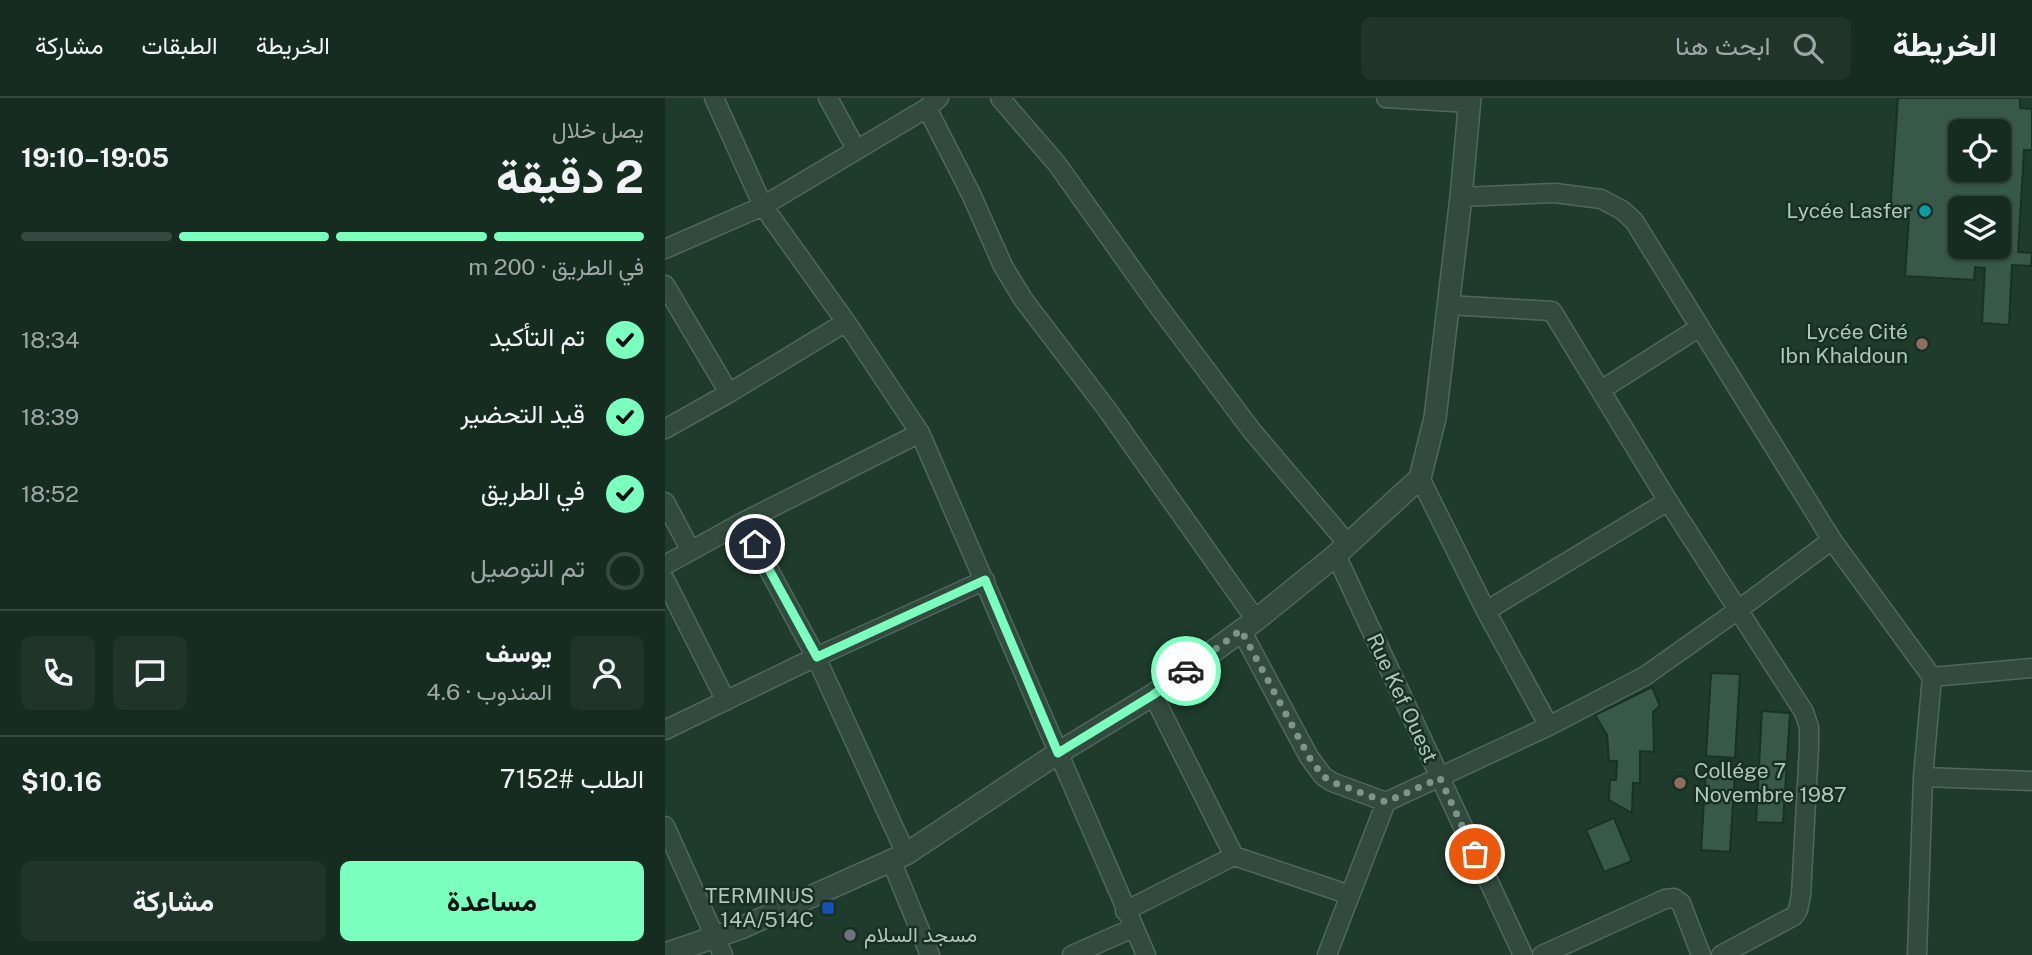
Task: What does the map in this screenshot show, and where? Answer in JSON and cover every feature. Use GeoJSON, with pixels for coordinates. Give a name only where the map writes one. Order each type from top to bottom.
{"type":"FeatureCollection","features":[{"type":"Feature","properties":{"kind":"street"},"geometry":{"type":"LineString","coordinates":[[714,98],[763,206],[846,322],[920,433],[1146,955]]}},
{"type":"Feature","properties":{"kind":"street"},"geometry":{"type":"LineString","coordinates":[[828,98],[856,149]]}},
{"type":"Feature","properties":{"kind":"street","name":"Rue Kef Ouest"},"geometry":{"type":"LineString","coordinates":[[1000,98],[1057,164],[1156,303],[1342,550],[1440,778],[1523,955]]}},
{"type":"Feature","properties":{"kind":"street"},"geometry":{"type":"LineString","coordinates":[[665,954],[719,946],[741,928],[898,857],[1153,695],[1248,625],[1342,550],[1420,478],[1435,418],[1461,197],[1469,101],[1385,98]]}},
{"type":"Feature","properties":{"kind":"street"},"geometry":{"type":"LineString","coordinates":[[665,249],[763,206],[933,103],[1003,266],[1023,299],[1106,408],[1248,625],[1309,757],[1323,776],[1332,782],[1386,802],[1549,726],[1645,676],[1832,540]]}},
{"type":"Feature","properties":{"kind":"street"},"geometry":{"type":"LineString","coordinates":[[1461,197],[1555,193],[1601,199],[1622,210],[1634,221],[1832,540],[1932,677],[1923,777],[1917,955]]}},
{"type":"Feature","properties":{"kind":"street"},"geometry":{"type":"LineString","coordinates":[[665,285],[729,393]]}},
{"type":"Feature","properties":{"kind":"street"},"geometry":{"type":"LineString","coordinates":[[1448,305],[1552,310],[1668,501],[1804,712],[1809,727],[1809,747],[1798,910],[1794,916],[1721,955]]}},
{"type":"Feature","properties":{"kind":"street"},"geometry":{"type":"LineString","coordinates":[[665,429],[846,322]]}},
{"type":"Feature","properties":{"kind":"street"},"geometry":{"type":"LineString","coordinates":[[1601,390],[1700,327]]}},
{"type":"Feature","properties":{"kind":"street"},"geometry":{"type":"LineString","coordinates":[[665,565],[743,522],[920,433]]}},
{"type":"Feature","properties":{"kind":"street"},"geometry":{"type":"LineString","coordinates":[[1420,478],[1486,611],[1549,726]]}},
{"type":"Feature","properties":{"kind":"street"},"geometry":{"type":"LineString","coordinates":[[1486,611],[1668,501]]}},
{"type":"Feature","properties":{"kind":"street"},"geometry":{"type":"LineString","coordinates":[[665,502],[691,551]]}},
{"type":"Feature","properties":{"kind":"street"},"geometry":{"type":"LineString","coordinates":[[743,522],[817,657],[898,857],[930,955]]}},
{"type":"Feature","properties":{"kind":"street"},"geometry":{"type":"LineString","coordinates":[[665,580],[726,701]]}},
{"type":"Feature","properties":{"kind":"street"},"geometry":{"type":"LineString","coordinates":[[665,730],[985,580]]}},
{"type":"Feature","properties":{"kind":"street"},"geometry":{"type":"LineString","coordinates":[[1932,677],[2032,668]]}},
{"type":"Feature","properties":{"kind":"street"},"geometry":{"type":"LineString","coordinates":[[1153,695],[1234,856],[1350,895]]}},
{"type":"Feature","properties":{"kind":"street"},"geometry":{"type":"LineString","coordinates":[[1923,777],[2032,781]]}},
{"type":"Feature","properties":{"kind":"street"},"geometry":{"type":"LineString","coordinates":[[1327,955],[1386,802]]}},
{"type":"Feature","properties":{"kind":"street"},"geometry":{"type":"LineString","coordinates":[[665,826],[719,946]]}},
{"type":"Feature","properties":{"kind":"street"},"geometry":{"type":"LineString","coordinates":[[1125,911],[1234,856]]}},
{"type":"Feature","properties":{"kind":"street"},"geometry":{"type":"LineString","coordinates":[[1542,955],[1665,899],[1674,898],[1681,903],[1700,955]]}},
{"type":"Feature","properties":{"kind":"street"},"geometry":{"type":"LineString","coordinates":[[1072,955],[1133,928]]}},
{"type":"Feature","properties":{"kind":"building","name":"Lycée Lasfer"},"geometry":{"type":"Polygon","coordinates":[[[1898,98],[2020,98],[2020,108],[2032,109],[2032,150],[2024,150],[2018,252],[2032,253],[2031,266],[2012,265],[2009,325],[1982,323],[1985,268],[1975,267],[1974,280],[1905,276],[1909,215],[1890,214],[1898,98]]]}},
{"type":"Feature","properties":{"kind":"building"},"geometry":{"type":"Polygon","coordinates":[[[1711,673],[1740,674],[1735,758],[1706,756],[1711,673]]]}},
{"type":"Feature","properties":{"kind":"building"},"geometry":{"type":"Polygon","coordinates":[[[1652,687],[1660,706],[1653,712],[1654,752],[1640,751],[1640,783],[1633,783],[1632,813],[1609,800],[1610,780],[1616,780],[1617,761],[1609,761],[1607,735],[1595,715],[1652,687]]]}},
{"type":"Feature","properties":{"kind":"building"},"geometry":{"type":"Polygon","coordinates":[[[1762,711],[1790,713],[1783,823],[1756,822],[1762,711]]]}},
{"type":"Feature","properties":{"kind":"building"},"geometry":{"type":"Polygon","coordinates":[[[1706,769],[1735,771],[1730,852],[1701,850],[1706,769]]]}},
{"type":"Feature","properties":{"kind":"building"},"geometry":{"type":"Polygon","coordinates":[[[1614,818],[1632,861],[1604,872],[1586,830],[1614,818]]]}},
{"type":"Feature","properties":{"kind":"way so far"},"geometry":{"type":"LineString","coordinates":[[1186,671],[1241,630],[1309,757],[1323,776],[1332,782],[1386,802],[1440,778],[1475,854]]}},
{"type":"Feature","properties":{"kind":"place","name":"Lycée Lasfer"},"geometry":{"type":"Point","coordinates":[1925,211]}},
{"type":"Feature","properties":{"kind":"place","name":"Lycée Cité Ibn Khaldoun"},"geometry":{"type":"Point","coordinates":[1922,344]}},
{"type":"Feature","properties":{"kind":"place","name":"Collége 7 Novembre 1987"},"geometry":{"type":"Point","coordinates":[1680,783]}},
{"type":"Feature","properties":{"kind":"place","name":"TERMINUS 14A/514C"},"geometry":{"type":"Point","coordinates":[828,908]}},
{"type":"Feature","properties":{"kind":"place","name":"مسجد السلام"},"geometry":{"type":"Point","coordinates":[850,935]}},
{"type":"Feature","properties":{"kind":"route"},"geometry":{"type":"LineString","coordinates":[[755,544],[817,657],[985,580],[1058,753],[1153,695],[1186,671]]}}]}
